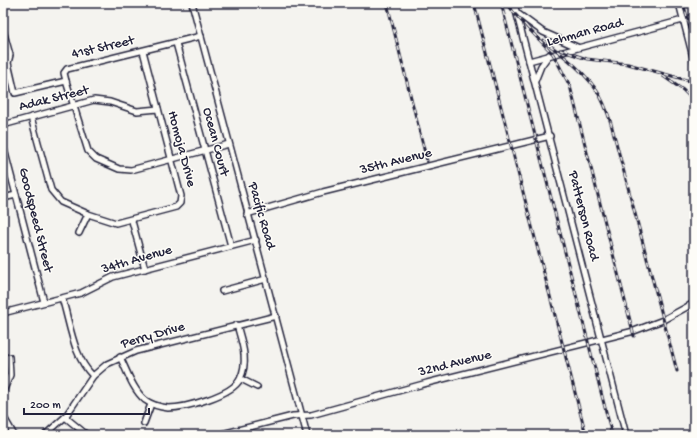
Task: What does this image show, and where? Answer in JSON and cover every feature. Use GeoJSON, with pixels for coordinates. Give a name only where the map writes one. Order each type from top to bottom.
{"type":"FeatureCollection","features":[{"type":"Feature","properties":{"kind":"street","name":"Pacific Road"},"geometry":{"type":"LineString","coordinates":[[192,3],[307,435]]}},
{"type":"Feature","properties":{"kind":"street","name":"Patterson Road"},"geometry":{"type":"LineString","coordinates":[[514,3],[550,136],[626,435]]}},
{"type":"Feature","properties":{"kind":"street"},"geometry":{"type":"LineString","coordinates":[[679,3],[694,61]]}},
{"type":"Feature","properties":{"kind":"street"},"geometry":{"type":"LineString","coordinates":[[517,13],[543,32],[577,47]]}},
{"type":"Feature","properties":{"kind":"street","name":"Lehman Road"},"geometry":{"type":"LineString","coordinates":[[529,61],[694,17]]}},
{"type":"Feature","properties":{"kind":"street","name":"41st Street"},"geometry":{"type":"LineString","coordinates":[[3,30],[10,55],[8,63],[15,93],[66,81],[64,73],[67,69],[201,36]]}},
{"type":"Feature","properties":{"kind":"street","name":"Ocean Court"},"geometry":{"type":"LineString","coordinates":[[176,43],[231,246]]}},
{"type":"Feature","properties":{"kind":"street","name":"Homoja Drive"},"geometry":{"type":"LineString","coordinates":[[31,117],[53,194],[64,204],[116,223],[132,221],[174,208],[179,205],[182,196],[143,51]]}},
{"type":"Feature","properties":{"kind":"street"},"geometry":{"type":"LineString","coordinates":[[535,82],[549,55]]}},
{"type":"Feature","properties":{"kind":"street"},"geometry":{"type":"LineString","coordinates":[[66,81],[88,151],[96,159],[126,170],[229,144]]}},
{"type":"Feature","properties":{"kind":"street","name":"Adak Street"},"geometry":{"type":"LineString","coordinates":[[3,124],[74,105],[99,100],[137,111],[158,109]]}},
{"type":"Feature","properties":{"kind":"street","name":"35th Avenue"},"geometry":{"type":"LineString","coordinates":[[248,214],[323,192],[550,136]]}},
{"type":"Feature","properties":{"kind":"street","name":"Goodspeed Street"},"geometry":{"type":"LineString","coordinates":[[3,145],[5,159],[44,302]]}},
{"type":"Feature","properties":{"kind":"street"},"geometry":{"type":"LineString","coordinates":[[3,198],[16,195]]}},
{"type":"Feature","properties":{"kind":"street"},"geometry":{"type":"LineString","coordinates":[[79,233],[88,214]]}},
{"type":"Feature","properties":{"kind":"street"},"geometry":{"type":"LineString","coordinates":[[132,221],[145,269]]}},
{"type":"Feature","properties":{"kind":"street","name":"34th Avenue"},"geometry":{"type":"LineString","coordinates":[[3,312],[62,298],[86,290],[111,278],[256,240]]}},
{"type":"Feature","properties":{"kind":"street"},"geometry":{"type":"LineString","coordinates":[[222,291],[266,279]]}},
{"type":"Feature","properties":{"kind":"street"},"geometry":{"type":"LineString","coordinates":[[62,298],[79,356],[85,368],[93,376]]}},
{"type":"Feature","properties":{"kind":"street","name":"32nd Avenue"},"geometry":{"type":"LineString","coordinates":[[218,435],[302,415],[311,415],[427,383],[648,327],[694,303]]}},
{"type":"Feature","properties":{"kind":"street","name":"Perry Drive"},"geometry":{"type":"LineString","coordinates":[[45,435],[65,417],[93,376],[107,364],[120,357],[136,351],[276,316]]}},
{"type":"Feature","properties":{"kind":"street"},"geometry":{"type":"LineString","coordinates":[[120,357],[138,391],[152,404],[171,408],[206,400],[227,392],[241,379],[245,357],[237,325]]}},
{"type":"Feature","properties":{"kind":"street"},"geometry":{"type":"LineString","coordinates":[[3,392],[10,375],[9,356]]}},
{"type":"Feature","properties":{"kind":"street"},"geometry":{"type":"LineString","coordinates":[[241,379],[257,388]]}},
{"type":"Feature","properties":{"kind":"street"},"geometry":{"type":"LineString","coordinates":[[144,423],[152,404]]}},
{"type":"Feature","properties":{"kind":"street"},"geometry":{"type":"LineString","coordinates":[[3,416],[14,435]]}},
{"type":"Feature","properties":{"kind":"street"},"geometry":{"type":"LineString","coordinates":[[65,417],[87,435]]}},
{"type":"Feature","properties":{"kind":"railway"},"geometry":{"type":"LineString","coordinates":[[387,3],[427,161]]}},
{"type":"Feature","properties":{"kind":"railway"},"geometry":{"type":"LineString","coordinates":[[474,3],[586,435]]}},
{"type":"Feature","properties":{"kind":"railway"},"geometry":{"type":"LineString","coordinates":[[501,3],[612,435]]}},
{"type":"Feature","properties":{"kind":"railway"},"geometry":{"type":"LineString","coordinates":[[507,3],[530,30]]}},
{"type":"Feature","properties":{"kind":"railway"},"geometry":{"type":"LineString","coordinates":[[683,3],[694,41]]}},
{"type":"Feature","properties":{"kind":"railway"},"geometry":{"type":"LineString","coordinates":[[527,27],[553,54],[570,86],[634,336]]}},
{"type":"Feature","properties":{"kind":"railway"},"geometry":{"type":"LineString","coordinates":[[543,40],[567,59],[589,80],[600,96],[606,109],[677,371]]}},
{"type":"Feature","properties":{"kind":"railway"},"geometry":{"type":"LineString","coordinates":[[560,50],[587,59],[628,64],[694,82]]}},
{"type":"Feature","properties":{"kind":"railway"},"geometry":{"type":"LineString","coordinates":[[663,76],[683,90],[694,101]]}}]}
